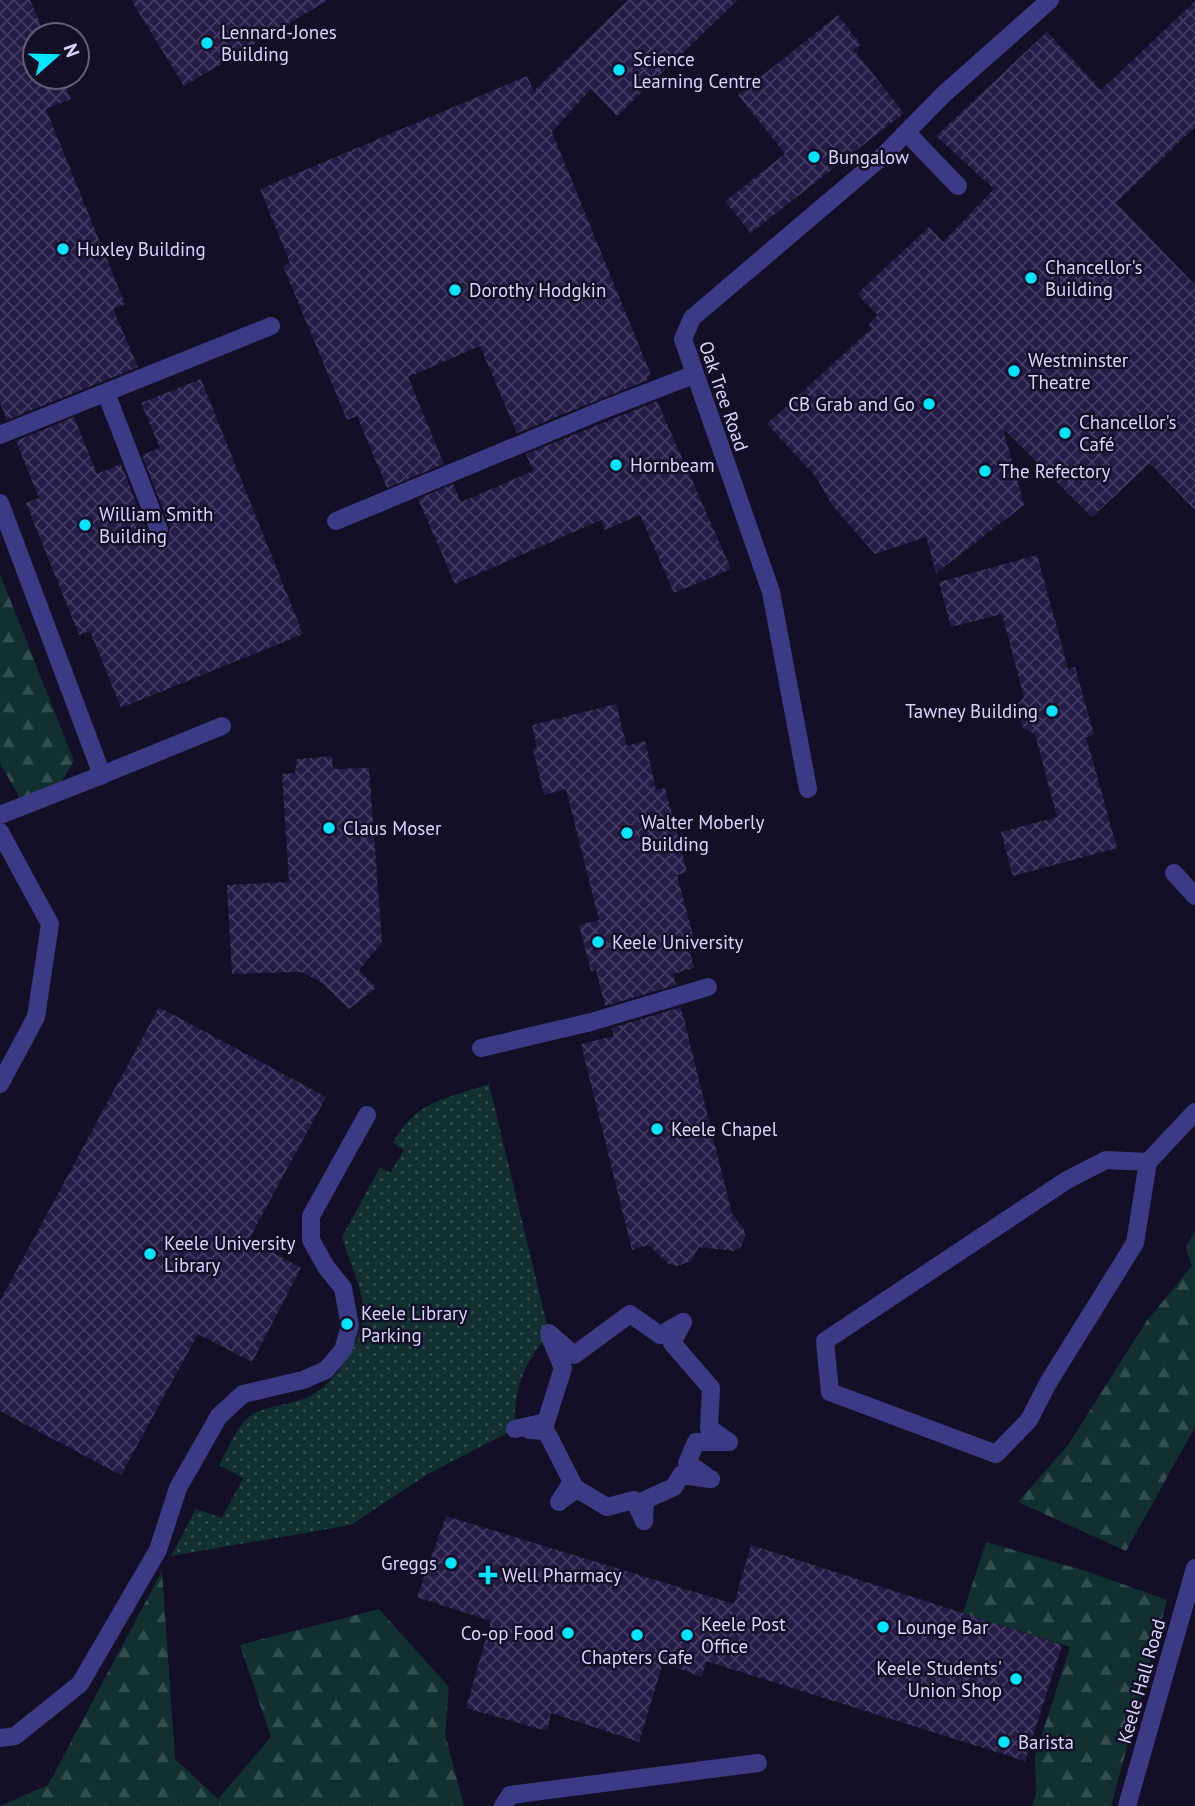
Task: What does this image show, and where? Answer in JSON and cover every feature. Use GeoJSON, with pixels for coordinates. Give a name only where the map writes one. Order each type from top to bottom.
{"type":"FeatureCollection","features":[{"type":"Feature","properties":{"kind":"street","name":"Oak Tree Road"},"geometry":{"type":"LineString","coordinates":[[808,789],[771,592],[682,339],[692,318],[907,133],[944,94],[1050,0]]}},
{"type":"Feature","properties":{"kind":"street"},"geometry":{"type":"LineString","coordinates":[[907,133],[958,186]]}},
{"type":"Feature","properties":{"kind":"street"},"geometry":{"type":"LineString","coordinates":[[0,435],[271,326]]}},
{"type":"Feature","properties":{"kind":"street"},"geometry":{"type":"LineString","coordinates":[[336,521],[693,375]]}},
{"type":"Feature","properties":{"kind":"street"},"geometry":{"type":"LineString","coordinates":[[106,393],[159,530]]}},
{"type":"Feature","properties":{"kind":"street"},"geometry":{"type":"LineString","coordinates":[[0,503],[102,775]]}},
{"type":"Feature","properties":{"kind":"street"},"geometry":{"type":"LineString","coordinates":[[0,816],[222,726]]}},
{"type":"Feature","properties":{"kind":"street"},"geometry":{"type":"LineString","coordinates":[[0,832],[50,924],[36,1017],[0,1084]]}},
{"type":"Feature","properties":{"kind":"street"},"geometry":{"type":"LineString","coordinates":[[1174,873],[1195,896]]}},
{"type":"Feature","properties":{"kind":"street"},"geometry":{"type":"LineString","coordinates":[[481,1048],[591,1022],[708,987]]}},
{"type":"Feature","properties":{"kind":"street"},"geometry":{"type":"LineString","coordinates":[[1148,1162],[1106,1160],[1067,1180],[825,1341],[831,1392],[996,1454],[1029,1420],[1055,1371],[1135,1243],[1148,1162],[1195,1112]]}},
{"type":"Feature","properties":{"kind":"street"},"geometry":{"type":"LineString","coordinates":[[0,1738],[15,1736],[80,1684],[158,1550],[178,1488],[219,1416],[243,1394],[303,1381],[326,1370],[343,1350],[349,1326],[343,1288],[326,1267],[312,1240],[311,1216],[367,1115]]}},
{"type":"Feature","properties":{"kind":"street"},"geometry":{"type":"LineString","coordinates":[[629,1314],[660,1335],[683,1322],[672,1343],[711,1388],[709,1429],[729,1442],[696,1442],[687,1463],[711,1479],[681,1475],[674,1487],[645,1500],[644,1521],[634,1500],[607,1507],[578,1489],[559,1502],[572,1482],[546,1431],[515,1429],[546,1422],[563,1368],[549,1333],[575,1355],[629,1314]]}},
{"type":"Feature","properties":{"kind":"street","name":"Keele Hall Road"},"geometry":{"type":"LineString","coordinates":[[1127,1806],[1195,1568]]}},
{"type":"Feature","properties":{"kind":"street"},"geometry":{"type":"LineString","coordinates":[[503,1806],[510,1796],[758,1763]]}},
{"type":"Feature","properties":{"kind":"green space"},"geometry":{"type":"Polygon","coordinates":[[[0,574],[74,761],[57,789],[21,800],[0,763],[0,574]]]}},
{"type":"Feature","properties":{"kind":"green space"},"geometry":{"type":"Polygon","coordinates":[[[489,1084],[549,1333],[533,1355],[518,1389],[515,1429],[428,1474],[351,1525],[171,1556],[196,1509],[222,1518],[243,1478],[219,1465],[245,1420],[264,1409],[295,1402],[320,1390],[347,1358],[359,1332],[363,1308],[360,1289],[342,1237],[380,1167],[390,1173],[404,1150],[393,1143],[402,1129],[422,1109],[489,1084]]]}},
{"type":"Feature","properties":{"kind":"green space"},"geometry":{"type":"Polygon","coordinates":[[[1195,1230],[1195,1427],[1126,1551],[1018,1502],[1068,1445],[1146,1322],[1192,1266],[1186,1247],[1195,1230]]]}},
{"type":"Feature","properties":{"kind":"green space"},"geometry":{"type":"Polygon","coordinates":[[[986,1542],[1086,1571],[1167,1600],[1111,1806],[1032,1806],[1036,1794],[1035,1756],[1070,1647],[963,1613],[986,1542]]]}},
{"type":"Feature","properties":{"kind":"green space"},"geometry":{"type":"Polygon","coordinates":[[[162,1571],[175,1759],[218,1799],[271,1737],[240,1645],[379,1609],[449,1687],[445,1734],[464,1806],[0,1806],[48,1785],[162,1571]]]}},
{"type":"Feature","properties":{"kind":"building","name":"Huxley Building"},"geometry":{"type":"Polygon","coordinates":[[[0,0],[30,0],[39,21],[21,21],[21,91],[68,91],[71,99],[46,109],[125,304],[113,309],[138,367],[7,420],[0,402],[0,0]]]}},
{"type":"Feature","properties":{"kind":"building","name":"Lennard-Jones Building"},"geometry":{"type":"Polygon","coordinates":[[[131,0],[328,0],[184,86],[131,0]]]}},
{"type":"Feature","properties":{"kind":"building","name":"Dorothy Hodgkin"},"geometry":{"type":"Polygon","coordinates":[[[628,0],[738,0],[617,116],[591,89],[552,132],[651,375],[647,377],[648,380],[517,433],[480,346],[408,377],[444,464],[387,488],[357,416],[347,420],[283,266],[290,263],[260,189],[527,76],[534,91],[628,0]]]}},
{"type":"Feature","properties":{"kind":"building","name":"Chancellor's Building"},"geometry":{"type":"Polygon","coordinates":[[[1195,1],[1195,127],[1116,203],[1195,285],[1195,510],[1150,463],[1092,517],[1003,428],[1024,505],[936,573],[926,537],[875,554],[831,504],[817,478],[767,424],[872,328],[868,325],[878,315],[857,294],[929,227],[943,242],[994,189],[936,136],[1047,32],[1101,90],[1195,1]]]}},
{"type":"Feature","properties":{"kind":"building"},"geometry":{"type":"Polygon","coordinates":[[[838,15],[861,45],[854,50],[904,113],[751,233],[725,201],[785,154],[738,95],[838,15]]]}},
{"type":"Feature","properties":{"kind":"building","name":"William Smith Building"},"geometry":{"type":"Polygon","coordinates":[[[201,379],[303,634],[121,708],[90,631],[79,635],[26,503],[39,498],[16,441],[74,417],[97,474],[121,464],[148,534],[152,539],[162,541],[168,537],[170,527],[142,455],[160,448],[141,403],[201,379]]]}},
{"type":"Feature","properties":{"kind":"building","name":"Hornbeam"},"geometry":{"type":"Polygon","coordinates":[[[657,401],[731,569],[674,593],[640,515],[605,530],[601,520],[455,584],[418,499],[453,484],[461,502],[533,471],[526,454],[657,401]]]}},
{"type":"Feature","properties":{"kind":"building","name":"Tawney Building"},"geometry":{"type":"Polygon","coordinates":[[[1037,555],[1068,669],[1075,667],[1094,735],[1086,737],[1117,848],[1013,876],[1001,832],[1057,817],[1035,734],[1024,729],[1018,718],[1017,705],[1024,697],[1002,614],[951,627],[939,582],[1037,555]]]}},
{"type":"Feature","properties":{"kind":"building","name":"Walter Moberly Building"},"geometry":{"type":"Polygon","coordinates":[[[616,704],[627,746],[645,741],[656,790],[665,788],[687,872],[677,875],[695,943],[688,944],[694,968],[673,974],[676,985],[605,1006],[596,970],[591,971],[579,925],[599,920],[566,789],[544,795],[533,749],[537,748],[532,725],[616,704]]]}},
{"type":"Feature","properties":{"kind":"building","name":"Claus Moser"},"geometry":{"type":"Polygon","coordinates":[[[332,756],[333,769],[369,768],[382,943],[359,970],[376,988],[349,1009],[321,982],[301,972],[232,974],[227,885],[289,882],[282,774],[295,773],[297,759],[332,756]]]}},
{"type":"Feature","properties":{"kind":"building","name":"Keele University Library"},"geometry":{"type":"Polygon","coordinates":[[[159,1007],[326,1097],[249,1239],[301,1268],[252,1362],[198,1334],[121,1475],[0,1411],[0,1301],[159,1007]]]}},
{"type":"Feature","properties":{"kind":"building","name":"Keele Chapel"},"geometry":{"type":"Polygon","coordinates":[[[681,1007],[732,1214],[744,1229],[745,1236],[741,1247],[734,1251],[699,1247],[691,1261],[677,1266],[669,1264],[648,1245],[632,1250],[581,1044],[614,1036],[611,1028],[681,1007]]]}},
{"type":"Feature","properties":{"kind":"building"},"geometry":{"type":"Polygon","coordinates":[[[446,1516],[734,1604],[751,1545],[1062,1645],[1025,1761],[706,1661],[702,1677],[663,1663],[639,1742],[551,1713],[547,1731],[466,1708],[491,1621],[417,1597],[446,1516]]]}},
{"type":"Feature","properties":{"kind":"place","name":"Lennard-Jones Building"},"geometry":{"type":"Point","coordinates":[207,43]}},
{"type":"Feature","properties":{"kind":"place","name":"Science Learning Centre"},"geometry":{"type":"Point","coordinates":[619,70]}},
{"type":"Feature","properties":{"kind":"place","name":"Bungalow"},"geometry":{"type":"Point","coordinates":[814,157]}},
{"type":"Feature","properties":{"kind":"place","name":"Huxley Building"},"geometry":{"type":"Point","coordinates":[63,249]}},
{"type":"Feature","properties":{"kind":"place","name":"Chancellor's Building"},"geometry":{"type":"Point","coordinates":[1031,278]}},
{"type":"Feature","properties":{"kind":"place","name":"Dorothy Hodgkin"},"geometry":{"type":"Point","coordinates":[455,290]}},
{"type":"Feature","properties":{"kind":"place","name":"Westminster Theatre"},"geometry":{"type":"Point","coordinates":[1014,371]}},
{"type":"Feature","properties":{"kind":"place","name":"CB Grab and Go"},"geometry":{"type":"Point","coordinates":[929,404]}},
{"type":"Feature","properties":{"kind":"place","name":"Chancellor's Café"},"geometry":{"type":"Point","coordinates":[1065,433]}},
{"type":"Feature","properties":{"kind":"place","name":"Hornbeam"},"geometry":{"type":"Point","coordinates":[616,465]}},
{"type":"Feature","properties":{"kind":"place","name":"The Refectory"},"geometry":{"type":"Point","coordinates":[985,471]}},
{"type":"Feature","properties":{"kind":"place","name":"William Smith Building"},"geometry":{"type":"Point","coordinates":[85,525]}},
{"type":"Feature","properties":{"kind":"place","name":"Tawney Building"},"geometry":{"type":"Point","coordinates":[1052,711]}},
{"type":"Feature","properties":{"kind":"place","name":"Claus Moser"},"geometry":{"type":"Point","coordinates":[329,828]}},
{"type":"Feature","properties":{"kind":"place","name":"Walter Moberly Building"},"geometry":{"type":"Point","coordinates":[627,833]}},
{"type":"Feature","properties":{"kind":"place","name":"Keele University"},"geometry":{"type":"Point","coordinates":[598,942]}},
{"type":"Feature","properties":{"kind":"place","name":"Keele Chapel"},"geometry":{"type":"Point","coordinates":[657,1129]}},
{"type":"Feature","properties":{"kind":"place","name":"Keele University Library"},"geometry":{"type":"Point","coordinates":[150,1254]}},
{"type":"Feature","properties":{"kind":"place","name":"Keele Library Parking"},"geometry":{"type":"Point","coordinates":[347,1324]}},
{"type":"Feature","properties":{"kind":"place","name":"Greggs"},"geometry":{"type":"Point","coordinates":[451,1563]}},
{"type":"Feature","properties":{"kind":"place","name":"Well Pharmacy"},"geometry":{"type":"Point","coordinates":[488,1575]}},
{"type":"Feature","properties":{"kind":"place","name":"Lounge Bar"},"geometry":{"type":"Point","coordinates":[883,1627]}},
{"type":"Feature","properties":{"kind":"place","name":"Co-op Food"},"geometry":{"type":"Point","coordinates":[568,1633]}},
{"type":"Feature","properties":{"kind":"place","name":"Chapters Cafe"},"geometry":{"type":"Point","coordinates":[637,1635]}},
{"type":"Feature","properties":{"kind":"place","name":"Keele Post Office"},"geometry":{"type":"Point","coordinates":[687,1635]}},
{"type":"Feature","properties":{"kind":"place","name":"Keele Students' Union Shop"},"geometry":{"type":"Point","coordinates":[1016,1679]}},
{"type":"Feature","properties":{"kind":"place","name":"Barista"},"geometry":{"type":"Point","coordinates":[1004,1742]}}]}
